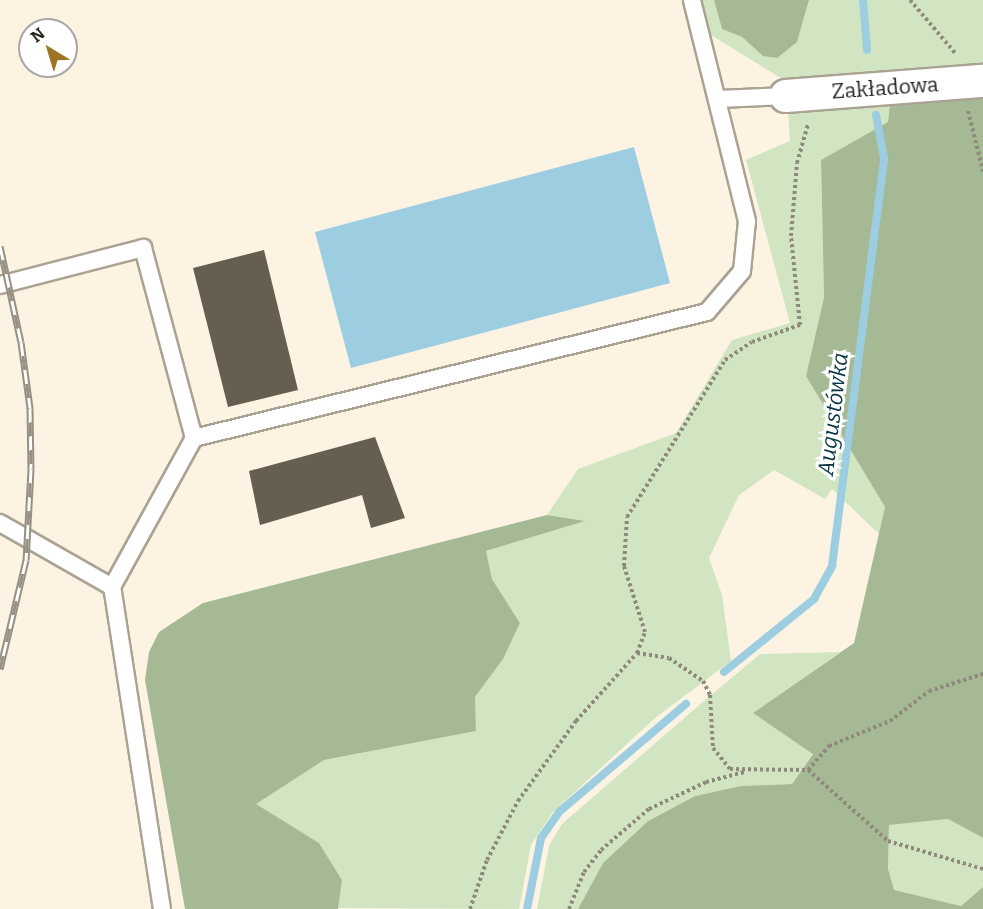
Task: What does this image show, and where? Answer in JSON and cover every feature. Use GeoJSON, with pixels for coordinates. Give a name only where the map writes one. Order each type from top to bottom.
{"type":"FeatureCollection","features":[{"type":"Feature","properties":{"kind":"street","name":"Zakładowa"},"geometry":{"type":"LineString","coordinates":[[786,96],[983,81]]}},
{"type":"Feature","properties":{"kind":"lane"},"geometry":{"type":"LineString","coordinates":[[194,438],[707,312],[742,271],[747,221],[719,99],[692,0]]}},
{"type":"Feature","properties":{"kind":"lane"},"geometry":{"type":"LineString","coordinates":[[719,99],[786,96]]}},
{"type":"Feature","properties":{"kind":"lane"},"geometry":{"type":"LineString","coordinates":[[0,285],[143,248],[194,438],[112,587],[162,909]]}},
{"type":"Feature","properties":{"kind":"lane"},"geometry":{"type":"LineString","coordinates":[[0,523],[112,587]]}},
{"type":"Feature","properties":{"kind":"path"},"geometry":{"type":"LineString","coordinates":[[470,909],[487,860],[518,801],[576,721],[637,653],[645,632],[624,566],[627,517],[725,360],[752,342],[800,325],[791,236],[797,163],[821,93]]}},
{"type":"Feature","properties":{"kind":"path"},"geometry":{"type":"LineString","coordinates":[[637,653],[669,658],[703,681],[710,695],[713,748],[730,769],[749,772],[808,770],[888,841],[983,870]]}},
{"type":"Feature","properties":{"kind":"path"},"geometry":{"type":"LineString","coordinates":[[808,770],[829,746],[890,720],[929,691],[983,674]]}},
{"type":"Feature","properties":{"kind":"path"},"geometry":{"type":"LineString","coordinates":[[569,909],[574,890],[601,850],[649,808],[706,782],[749,772]]}},
{"type":"Feature","properties":{"kind":"green space"},"geometry":{"type":"Polygon","coordinates":[[[702,0],[714,0],[722,29],[742,37],[763,56],[797,42],[809,0],[983,0],[983,72],[787,82],[711,35],[702,0]]]}},
{"type":"Feature","properties":{"kind":"green space"},"geometry":{"type":"Polygon","coordinates":[[[714,0],[809,0],[797,42],[777,58],[763,56],[742,37],[722,29],[714,0]]]}},
{"type":"Feature","properties":{"kind":"green space"},"geometry":{"type":"Polygon","coordinates":[[[983,89],[983,838],[948,819],[889,825],[888,869],[894,890],[961,906],[983,887],[983,909],[578,909],[603,863],[648,821],[695,796],[741,786],[792,784],[813,754],[753,713],[854,643],[885,507],[806,376],[824,297],[821,160],[888,122],[891,94],[983,89]]]}},
{"type":"Feature","properties":{"kind":"green space"},"geometry":{"type":"Polygon","coordinates":[[[891,94],[888,122],[821,160],[824,297],[806,376],[885,507],[879,534],[832,489],[825,499],[774,470],[739,495],[709,558],[722,595],[731,661],[655,718],[553,812],[531,845],[519,909],[337,908],[342,880],[319,843],[255,804],[324,760],[476,731],[475,697],[503,659],[520,623],[492,579],[486,551],[584,521],[547,515],[578,469],[676,433],[732,340],[790,323],[746,160],[790,141],[788,109],[891,94]]]}},
{"type":"Feature","properties":{"kind":"green space"},"geometry":{"type":"Polygon","coordinates":[[[547,515],[585,521],[486,551],[492,579],[520,623],[503,659],[475,697],[476,731],[324,760],[256,804],[319,843],[342,880],[338,909],[185,909],[145,680],[149,652],[159,632],[203,603],[547,515]]]}},
{"type":"Feature","properties":{"kind":"green space"},"geometry":{"type":"Polygon","coordinates":[[[840,652],[753,713],[813,753],[792,784],[741,786],[695,796],[648,821],[603,863],[578,909],[537,909],[549,846],[562,824],[697,707],[760,654],[840,652]]]}},
{"type":"Feature","properties":{"kind":"green space"},"geometry":{"type":"Polygon","coordinates":[[[948,819],[983,838],[983,887],[961,906],[893,890],[888,869],[889,825],[948,819]]]}},
{"type":"Feature","properties":{"kind":"water"},"geometry":{"type":"Polygon","coordinates":[[[634,147],[670,283],[351,368],[315,232],[634,147]]]}},
{"type":"Feature","properties":{"kind":"building"},"geometry":{"type":"Polygon","coordinates":[[[264,250],[298,390],[228,407],[193,268],[264,250]]]}},
{"type":"Feature","properties":{"kind":"building"},"geometry":{"type":"Polygon","coordinates":[[[375,437],[405,518],[371,528],[362,495],[260,525],[249,471],[375,437]]]}},
{"type":"Feature","properties":{"kind":"waterway","name":"Augustówka"},"geometry":{"type":"LineString","coordinates":[[863,0],[867,50]]}},
{"type":"Feature","properties":{"kind":"waterway","name":"Augustówka"},"geometry":{"type":"LineString","coordinates":[[724,672],[814,599],[832,566],[884,158],[876,115]]}},
{"type":"Feature","properties":{"kind":"waterway","name":"Augustówka"},"geometry":{"type":"LineString","coordinates":[[527,909],[541,838],[559,812],[686,704]]}},
{"type":"Feature","properties":{"kind":"railway"},"geometry":{"type":"LineString","coordinates":[[0,246],[21,342],[30,408],[31,469],[26,560],[0,669]]}}]}
